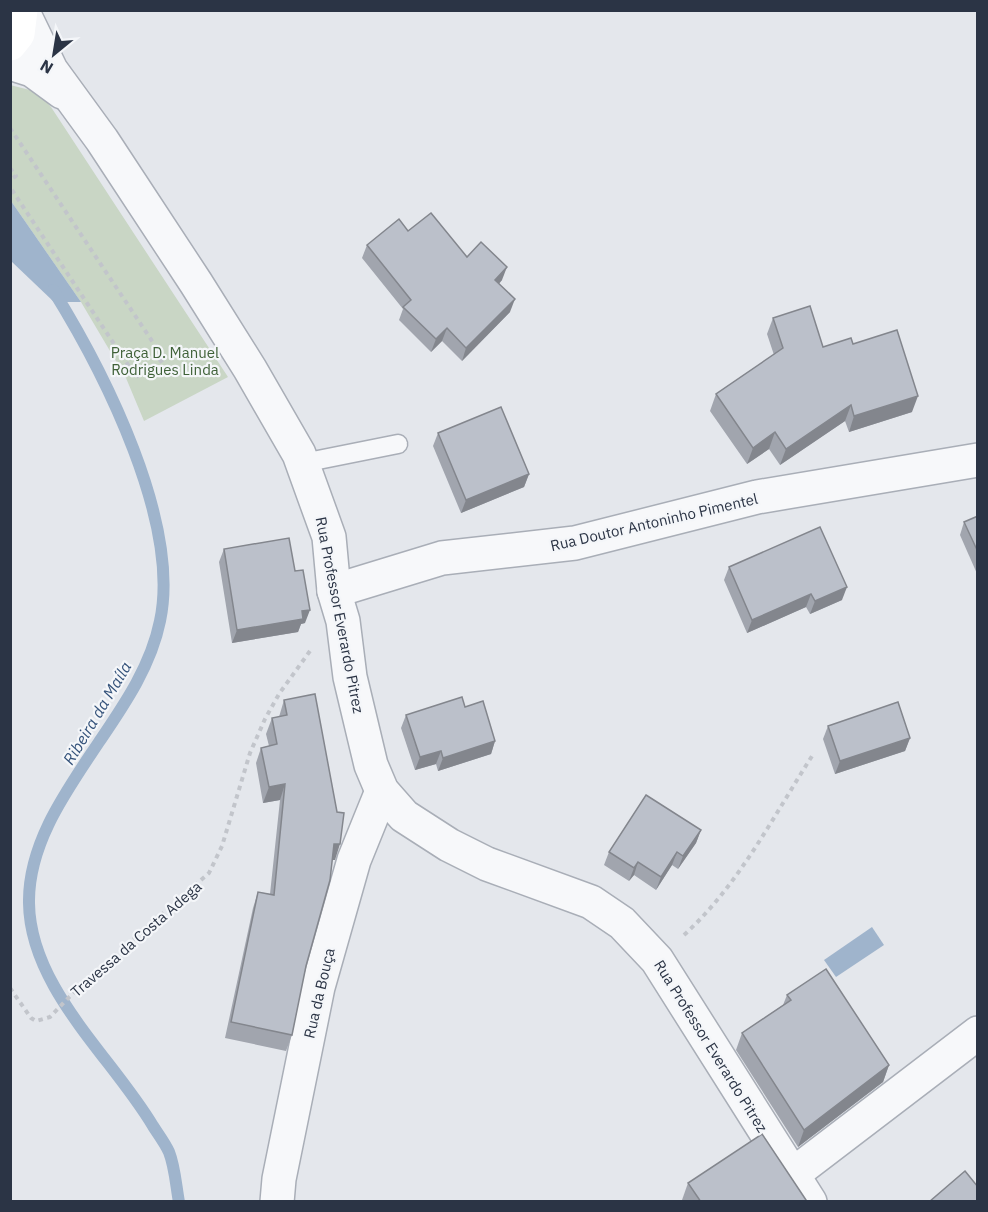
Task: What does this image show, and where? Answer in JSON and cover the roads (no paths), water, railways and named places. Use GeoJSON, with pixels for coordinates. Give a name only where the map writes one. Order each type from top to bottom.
{"type":"FeatureCollection","features":[{"type":"Feature","properties":{"kind":"main road"},"geometry":{"type":"LineString","coordinates":[[10,44],[18,34],[22,10]]}},
{"type":"Feature","properties":{"kind":"street"},"geometry":{"type":"LineString","coordinates":[[22,10],[51,70],[76,106]]}},
{"type":"Feature","properties":{"kind":"street"},"geometry":{"type":"LineString","coordinates":[[10,63],[32,70],[46,79],[76,106]]}},
{"type":"Feature","properties":{"kind":"street","name":"Rua Professor Everardo Pitrez"},"geometry":{"type":"LineString","coordinates":[[76,106],[102,140],[196,283],[250,369],[303,463],[329,537],[350,677],[371,765],[381,791],[404,816],[449,845],[488,864],[591,902],[622,923],[657,960],[810,1202]]}},
{"type":"Feature","properties":{"kind":"street","name":"Rua Doutor Antoninho Pimentel"},"geometry":{"type":"LineString","coordinates":[[339,606],[442,558],[575,543],[757,497],[978,460]]}},
{"type":"Feature","properties":{"kind":"street","name":"Rua da Bouça"},"geometry":{"type":"LineString","coordinates":[[277,1202],[279,1179],[318,987],[354,860],[381,791]]}},
{"type":"Feature","properties":{"kind":"street"},"geometry":{"type":"LineString","coordinates":[[792,1175],[978,1033]]}},
{"type":"Feature","properties":{"kind":"lane"},"geometry":{"type":"LineString","coordinates":[[303,463],[398,444]]}},
{"type":"Feature","properties":{"kind":"water"},"geometry":{"type":"Polygon","coordinates":[[[10,201],[81,302],[54,302],[11,261],[10,201]]]}},
{"type":"Feature","properties":{"kind":"water"},"geometry":{"type":"Polygon","coordinates":[[[872,927],[884,945],[836,977],[824,960],[872,927]]]}},
{"type":"Feature","properties":{"kind":"waterway","name":"Ribeira da Maíla"},"geometry":{"type":"LineString","coordinates":[[53,290],[94,363],[134,450],[149,495],[159,539],[164,582],[156,638],[143,669],[127,699],[74,779],[42,838],[30,881],[29,903],[33,934],[43,964],[58,993],[136,1100],[167,1149],[173,1164],[179,1202]]}},
{"type":"Feature","properties":{"kind":"park label","name":"Praça D. Manuel Rodrigues Linda"},"geometry":{"type":"Point","coordinates":[165,360]}}]}
